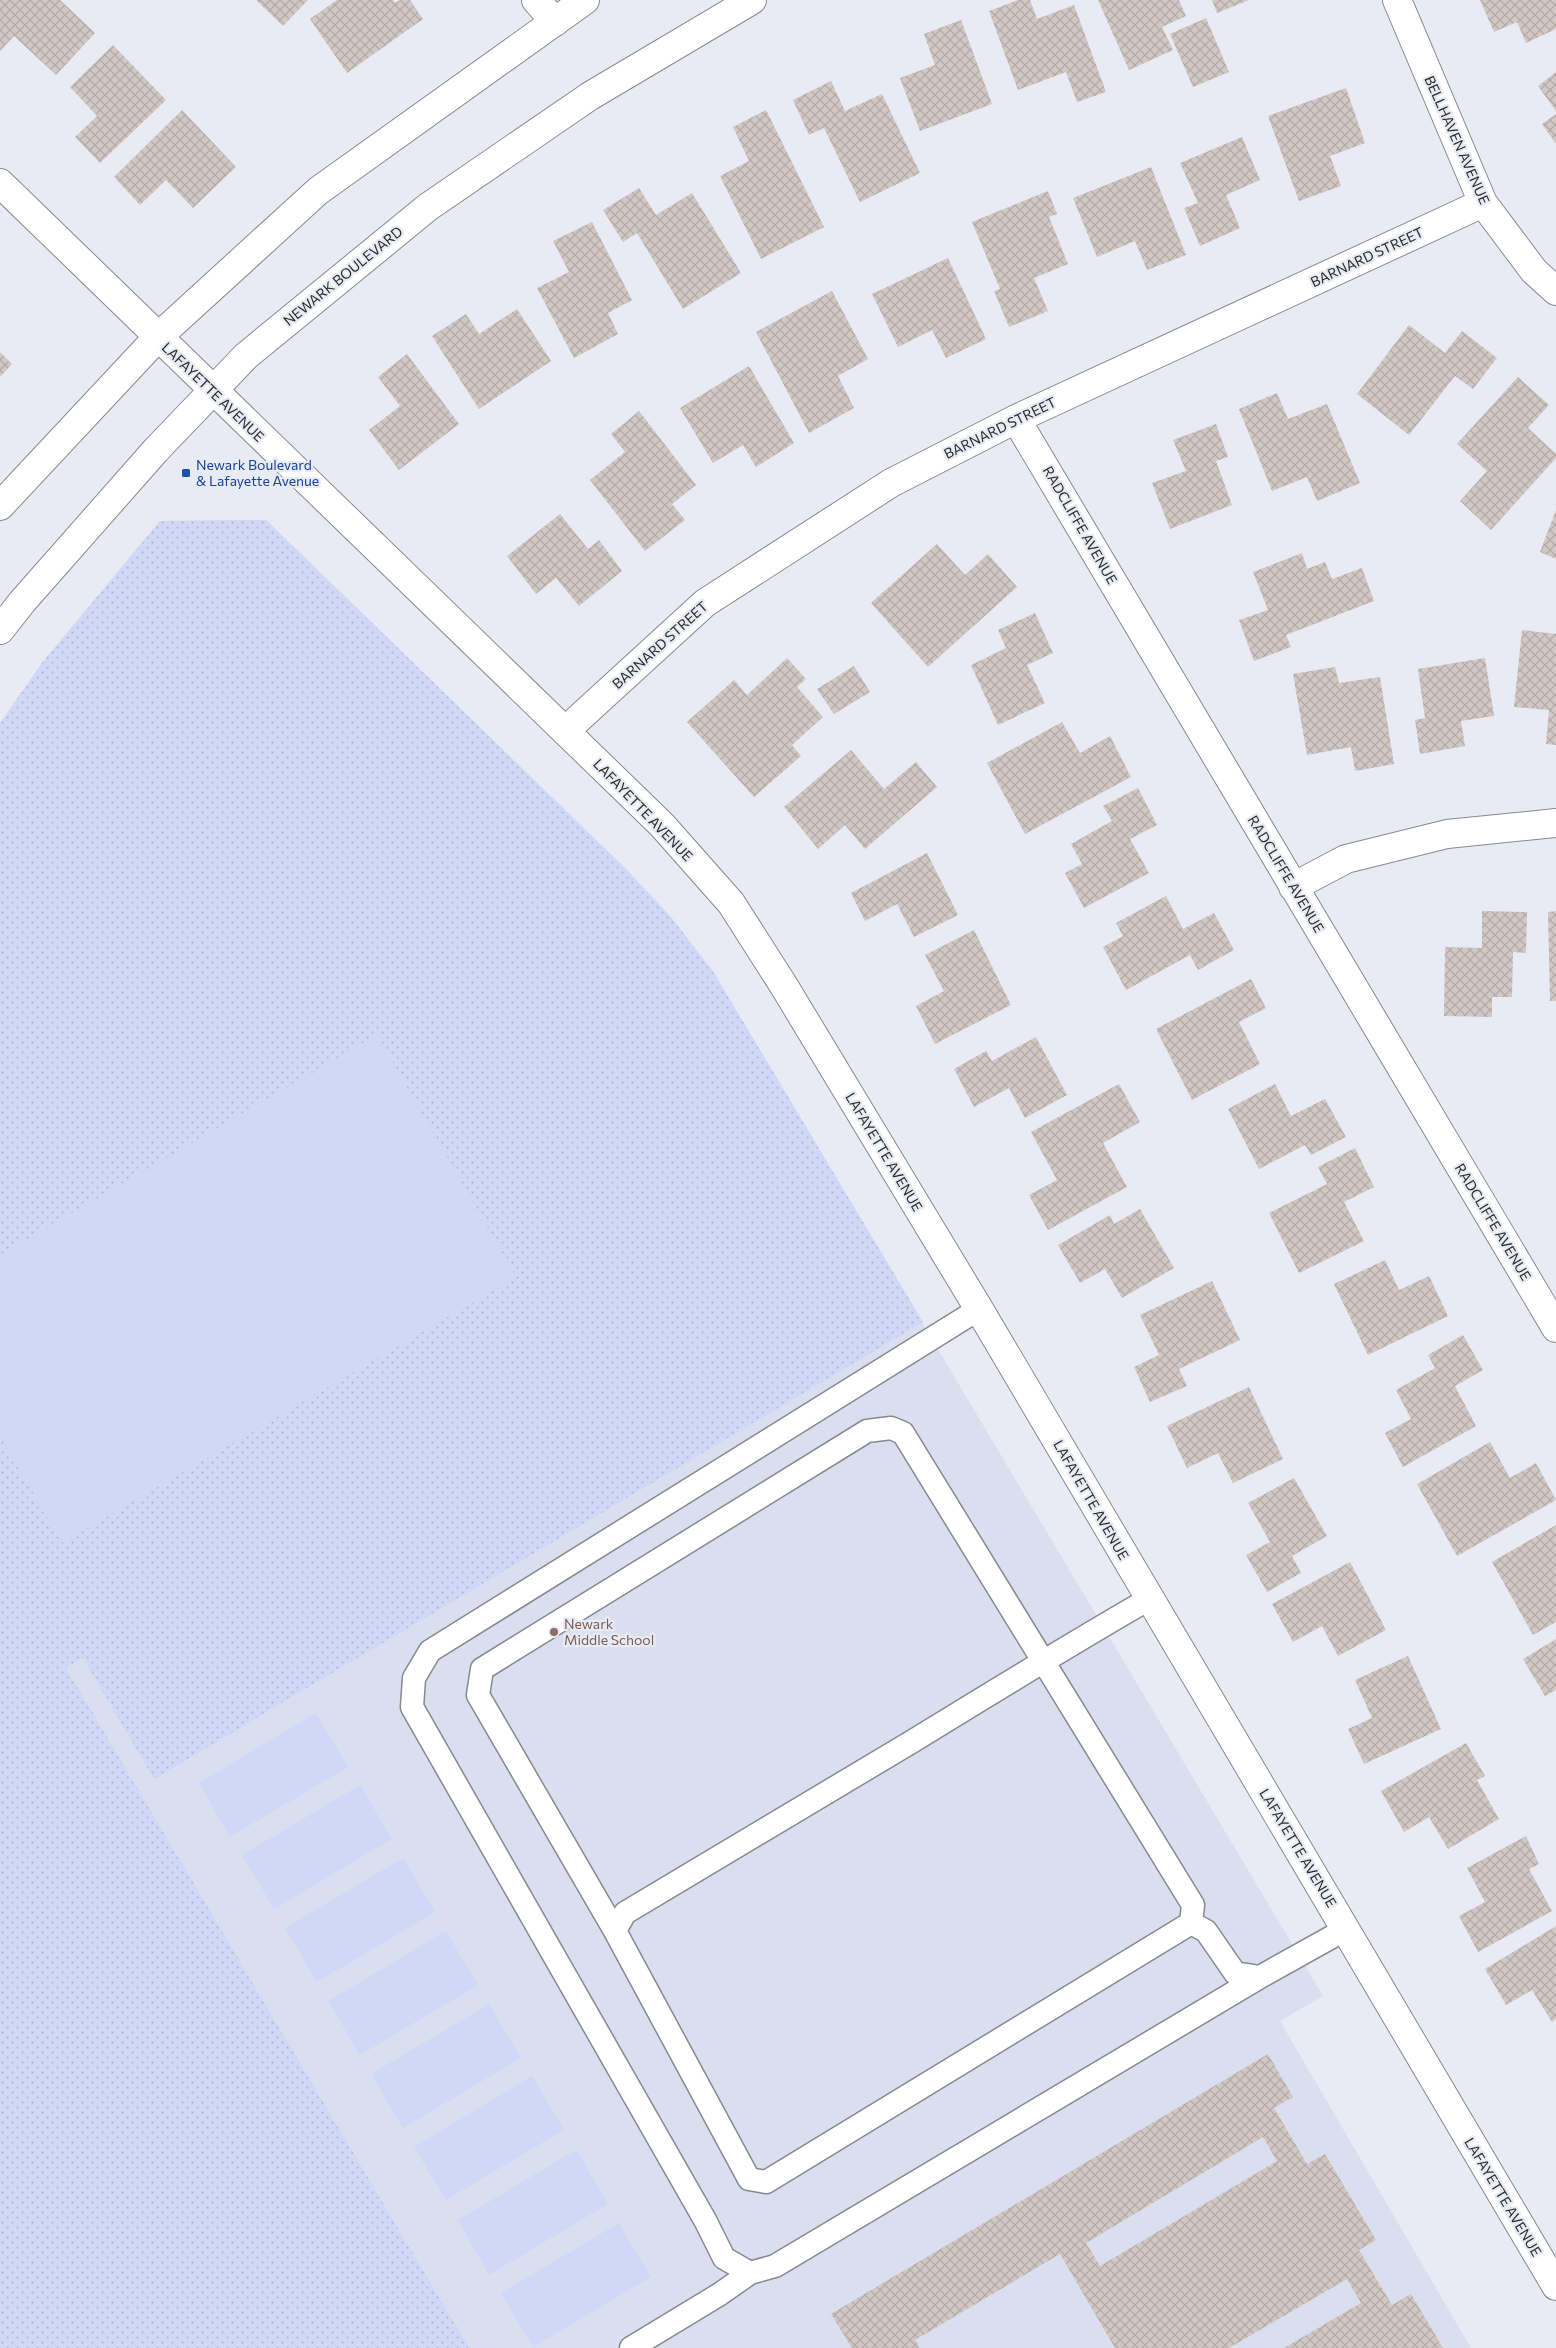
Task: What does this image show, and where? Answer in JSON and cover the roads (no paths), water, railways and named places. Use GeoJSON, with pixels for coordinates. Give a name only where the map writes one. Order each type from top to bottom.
{"type":"FeatureCollection","features":[{"type":"Feature","properties":{"kind":"street"},"geometry":{"type":"LineString","coordinates":[[536,0],[554,22]]}},
{"type":"Feature","properties":{"kind":"street"},"geometry":{"type":"LineString","coordinates":[[0,506],[158,337],[318,191],[585,0]]}},
{"type":"Feature","properties":{"kind":"street","name":"NEWARK BOULEVARD"},"geometry":{"type":"LineString","coordinates":[[0,630],[22,602],[156,450],[246,356],[428,207],[590,96],[752,0]]}},
{"type":"Feature","properties":{"kind":"street","name":"BELLHAVEN AVENUE"},"geometry":{"type":"LineString","coordinates":[[1397,0],[1483,203],[1534,272],[1556,290]]}},
{"type":"Feature","properties":{"kind":"street","name":"LAFAYETTE AVENUE"},"geometry":{"type":"LineString","coordinates":[[0,183],[213,392],[662,825],[731,904],[784,986],[980,1309],[1149,1600],[1346,1929],[1556,2286]]}},
{"type":"Feature","properties":{"kind":"street","name":"BARNARD STREET"},"geometry":{"type":"LineString","coordinates":[[565,731],[705,603],[891,483],[1016,419],[1483,203]]}},
{"type":"Feature","properties":{"kind":"street","name":"RADCLIFFE AVENUE"},"geometry":{"type":"LineString","coordinates":[[1016,419],[1556,1328]]}},
{"type":"Feature","properties":{"kind":"street"},"geometry":{"type":"LineString","coordinates":[[1293,887],[1346,859],[1447,834],[1556,823]]}},
{"type":"Feature","properties":{"kind":"lane"},"geometry":{"type":"LineString","coordinates":[[750,2273],[724,2258],[705,2220],[412,1707],[414,1678],[430,1651],[980,1309]]}},
{"type":"Feature","properties":{"kind":"lane"},"geometry":{"type":"LineString","coordinates":[[891,1428],[903,1433],[1193,1905],[1191,1923],[766,2182],[748,2179],[614,1931],[478,1696],[482,1669],[866,1431],[891,1428]]}},
{"type":"Feature","properties":{"kind":"lane"},"geometry":{"type":"LineString","coordinates":[[614,1931],[625,1913],[1149,1600]]}},
{"type":"Feature","properties":{"kind":"lane"},"geometry":{"type":"LineString","coordinates":[[1191,1923],[1206,1931],[1235,1973],[1260,1977]]}},
{"type":"Feature","properties":{"kind":"lane"},"geometry":{"type":"LineString","coordinates":[[631,2348],[720,2294],[750,2273],[775,2266],[1260,1977],[1346,1929]]}},
{"type":"Feature","properties":{"kind":"place","name":"Newark Boulevard & Lafayette Avenue"},"geometry":{"type":"Point","coordinates":[186,473]}},
{"type":"Feature","properties":{"kind":"place","name":"Newark Middle School"},"geometry":{"type":"Point","coordinates":[554,1632]}}]}
